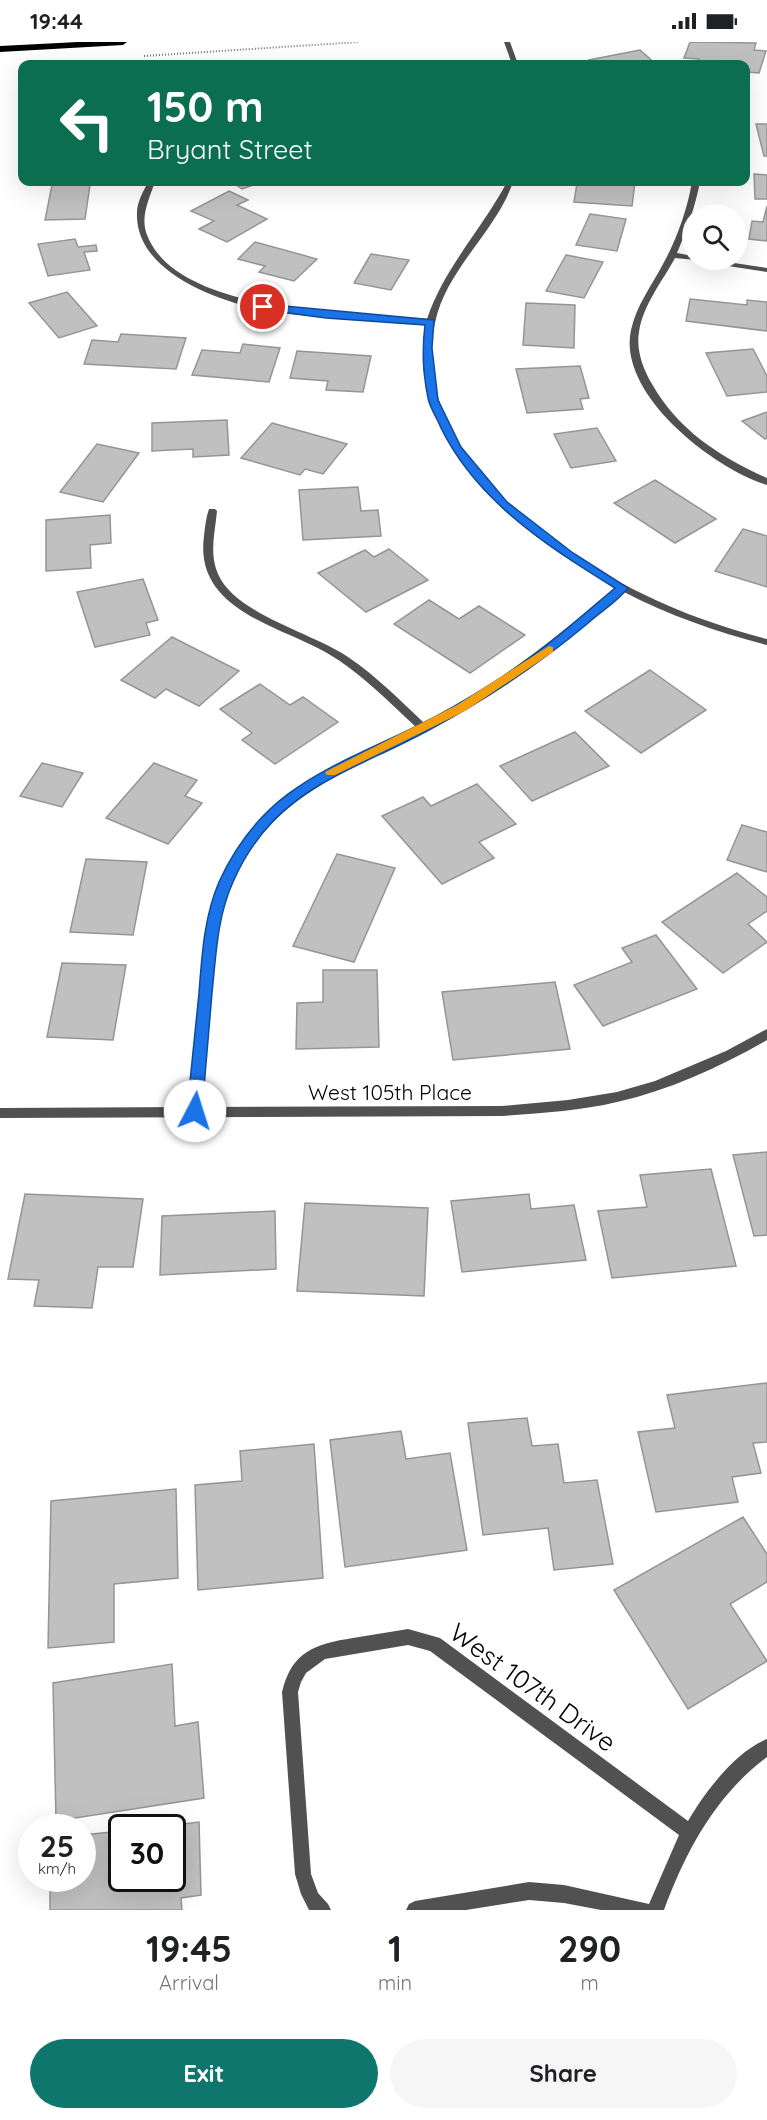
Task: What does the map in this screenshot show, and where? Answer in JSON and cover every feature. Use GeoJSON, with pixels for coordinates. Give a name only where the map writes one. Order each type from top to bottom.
{"type":"FeatureCollection","features":[{"type":"Feature","properties":{"kind":"main road"},"geometry":{"type":"LineString","coordinates":[[0,49],[123,42]]}},
{"type":"Feature","properties":{"kind":"street"},"geometry":{"type":"LineString","coordinates":[[507,42],[514,60]]}},
{"type":"Feature","properties":{"kind":"street"},"geometry":{"type":"LineString","coordinates":[[149,186],[139,208],[143,235],[161,262],[187,281],[240,301],[274,309],[430,322]]}},
{"type":"Feature","properties":{"kind":"street"},"geometry":{"type":"LineString","coordinates":[[508,186],[492,216],[449,277],[430,322],[427,348],[433,400],[456,447],[504,505],[569,555],[622,588],[710,625],[767,642]]}},
{"type":"Feature","properties":{"kind":"street"},"geometry":{"type":"LineString","coordinates":[[695,186],[672,255],[641,312],[635,329],[634,346],[637,364],[657,402],[689,437],[709,453],[767,482]]}},
{"type":"Feature","properties":{"kind":"street"},"geometry":{"type":"LineString","coordinates":[[672,255],[682,256]]}},
{"type":"Feature","properties":{"kind":"street"},"geometry":{"type":"LineString","coordinates":[[748,267],[767,270]]}},
{"type":"Feature","properties":{"kind":"street"},"geometry":{"type":"LineString","coordinates":[[212,511],[208,557],[212,572],[228,595],[284,630],[330,650],[366,675],[423,728]]}},
{"type":"Feature","properties":{"kind":"street"},"geometry":{"type":"LineString","coordinates":[[195,1111],[212,927],[225,883],[241,854],[276,810],[295,793],[347,763],[423,728],[501,683],[548,650],[622,588]]}},
{"type":"Feature","properties":{"kind":"street","name":"West 105th Place"},"geometry":{"type":"LineString","coordinates":[[0,1113],[502,1111],[568,1106],[617,1097],[657,1086],[730,1055],[767,1034]]}},
{"type":"Feature","properties":{"kind":"street","name":"West 107th Drive"},"geometry":{"type":"LineString","coordinates":[[322,1910],[307,1890],[303,1874],[290,1692],[296,1672],[312,1657],[323,1651],[408,1637],[434,1644],[689,1832]]}},
{"type":"Feature","properties":{"kind":"street"},"geometry":{"type":"LineString","coordinates":[[655,1910],[669,1868],[710,1800],[754,1755],[767,1747]]}},
{"type":"Feature","properties":{"kind":"street"},"geometry":{"type":"LineString","coordinates":[[415,1910],[529,1891],[564,1894],[643,1910]]}},
{"type":"Feature","properties":{"kind":"path"},"geometry":{"type":"LineString","coordinates":[[136,57],[359,42]]}},
{"type":"Feature","properties":{"kind":"building"},"geometry":{"type":"Polygon","coordinates":[[[690,42],[756,43],[754,50],[766,51],[759,73],[750,72],[750,60],[684,58],[690,42]]]}},
{"type":"Feature","properties":{"kind":"building"},"geometry":{"type":"Polygon","coordinates":[[[640,50],[651,60],[589,60],[640,50]]]}},
{"type":"Feature","properties":{"kind":"building"},"geometry":{"type":"Polygon","coordinates":[[[756,124],[767,124],[767,156],[764,156],[756,124]]]}},
{"type":"Feature","properties":{"kind":"building"},"geometry":{"type":"Polygon","coordinates":[[[754,174],[767,175],[767,199],[755,199],[754,174]]]}},
{"type":"Feature","properties":{"kind":"building"},"geometry":{"type":"Polygon","coordinates":[[[52,186],[90,186],[85,219],[45,220],[52,186]]]}},
{"type":"Feature","properties":{"kind":"building"},"geometry":{"type":"Polygon","coordinates":[[[577,186],[634,186],[632,206],[574,202],[577,186]]]}},
{"type":"Feature","properties":{"kind":"building"},"geometry":{"type":"Polygon","coordinates":[[[229,191],[248,200],[237,205],[267,219],[227,242],[199,229],[214,221],[191,211],[229,191]]]}},
{"type":"Feature","properties":{"kind":"building"},"geometry":{"type":"Polygon","coordinates":[[[767,206],[767,241],[749,239],[752,221],[763,222],[767,206]]]}},
{"type":"Feature","properties":{"kind":"building"},"geometry":{"type":"Polygon","coordinates":[[[590,214],[626,219],[617,251],[576,245],[590,214]]]}},
{"type":"Feature","properties":{"kind":"building"},"geometry":{"type":"Polygon","coordinates":[[[75,239],[78,247],[96,245],[97,251],[84,252],[90,270],[48,276],[38,244],[75,239]]]}},
{"type":"Feature","properties":{"kind":"building"},"geometry":{"type":"Polygon","coordinates":[[[255,242],[317,259],[294,281],[259,272],[265,266],[238,259],[255,242]]]}},
{"type":"Feature","properties":{"kind":"building"},"geometry":{"type":"Polygon","coordinates":[[[371,254],[409,260],[391,290],[354,283],[371,254]]]}},
{"type":"Feature","properties":{"kind":"building"},"geometry":{"type":"Polygon","coordinates":[[[566,255],[603,262],[584,298],[546,291],[566,255]]]}},
{"type":"Feature","properties":{"kind":"building"},"geometry":{"type":"Polygon","coordinates":[[[67,292],[97,326],[59,338],[29,303],[67,292]]]}},
{"type":"Feature","properties":{"kind":"building"},"geometry":{"type":"Polygon","coordinates":[[[690,299],[747,305],[747,300],[767,302],[767,331],[686,321],[690,299]]]}},
{"type":"Feature","properties":{"kind":"building"},"geometry":{"type":"Polygon","coordinates":[[[526,303],[575,305],[574,348],[523,345],[526,303]]]}},
{"type":"Feature","properties":{"kind":"building"},"geometry":{"type":"Polygon","coordinates":[[[121,334],[186,338],[176,369],[84,364],[92,340],[118,342],[121,334]]]}},
{"type":"Feature","properties":{"kind":"building"},"geometry":{"type":"Polygon","coordinates":[[[243,344],[280,348],[269,382],[192,375],[202,350],[240,353],[243,344]]]}},
{"type":"Feature","properties":{"kind":"building"},"geometry":{"type":"Polygon","coordinates":[[[753,349],[767,376],[767,392],[727,396],[706,353],[753,349]]]}},
{"type":"Feature","properties":{"kind":"building"},"geometry":{"type":"Polygon","coordinates":[[[297,351],[371,356],[363,392],[326,390],[328,381],[290,378],[297,351]]]}},
{"type":"Feature","properties":{"kind":"building"},"geometry":{"type":"Polygon","coordinates":[[[580,366],[589,398],[580,399],[583,409],[527,413],[516,369],[580,366]]]}},
{"type":"Feature","properties":{"kind":"building"},"geometry":{"type":"Polygon","coordinates":[[[767,412],[767,438],[765,439],[742,421],[767,412]]]}},
{"type":"Feature","properties":{"kind":"building"},"geometry":{"type":"Polygon","coordinates":[[[227,420],[229,455],[193,457],[193,449],[152,451],[152,423],[227,420]]]}},
{"type":"Feature","properties":{"kind":"building"},"geometry":{"type":"Polygon","coordinates":[[[272,423],[347,444],[323,474],[305,469],[300,475],[241,458],[272,423]]]}},
{"type":"Feature","properties":{"kind":"building"},"geometry":{"type":"Polygon","coordinates":[[[597,428],[616,461],[571,468],[554,434],[597,428]]]}},
{"type":"Feature","properties":{"kind":"building"},"geometry":{"type":"Polygon","coordinates":[[[97,444],[139,453],[103,502],[60,492],[97,444]]]}},
{"type":"Feature","properties":{"kind":"building"},"geometry":{"type":"Polygon","coordinates":[[[655,480],[716,519],[675,543],[614,503],[655,480]]]}},
{"type":"Feature","properties":{"kind":"building"},"geometry":{"type":"Polygon","coordinates":[[[358,487],[361,511],[378,510],[381,536],[303,540],[299,490],[358,487]]]}},
{"type":"Feature","properties":{"kind":"building"},"geometry":{"type":"Polygon","coordinates":[[[110,515],[111,543],[90,545],[91,568],[46,571],[46,520],[110,515]]]}},
{"type":"Feature","properties":{"kind":"building"},"geometry":{"type":"Polygon","coordinates":[[[743,529],[767,536],[767,587],[715,571],[743,529]]]}},
{"type":"Feature","properties":{"kind":"building"},"geometry":{"type":"Polygon","coordinates":[[[389,549],[428,580],[366,612],[318,573],[365,550],[374,557],[389,549]]]}},
{"type":"Feature","properties":{"kind":"building"},"geometry":{"type":"Polygon","coordinates":[[[143,579],[158,620],[146,623],[150,635],[95,647],[77,592],[143,579]]]}},
{"type":"Feature","properties":{"kind":"building"},"geometry":{"type":"Polygon","coordinates":[[[429,600],[459,619],[479,606],[525,635],[470,673],[394,624],[429,600]]]}},
{"type":"Feature","properties":{"kind":"building"},"geometry":{"type":"Polygon","coordinates":[[[172,637],[239,671],[199,706],[166,689],[155,698],[121,680],[172,637]]]}},
{"type":"Feature","properties":{"kind":"building"},"geometry":{"type":"Polygon","coordinates":[[[650,670],[706,710],[641,753],[585,711],[650,670]]]}},
{"type":"Feature","properties":{"kind":"building"},"geometry":{"type":"Polygon","coordinates":[[[260,684],[290,705],[303,697],[338,722],[275,764],[242,740],[252,733],[220,709],[260,684]]]}},
{"type":"Feature","properties":{"kind":"building"},"geometry":{"type":"Polygon","coordinates":[[[575,732],[609,766],[532,801],[500,766],[575,732]]]}},
{"type":"Feature","properties":{"kind":"building"},"geometry":{"type":"Polygon","coordinates":[[[42,763],[83,773],[62,807],[20,796],[42,763]]]}},
{"type":"Feature","properties":{"kind":"building"},"geometry":{"type":"Polygon","coordinates":[[[154,763],[197,780],[185,796],[202,803],[168,844],[106,818],[154,763]]]}},
{"type":"Feature","properties":{"kind":"building"},"geometry":{"type":"Polygon","coordinates":[[[477,784],[516,824],[479,842],[494,858],[442,884],[382,816],[423,797],[431,806],[477,784]]]}},
{"type":"Feature","properties":{"kind":"building"},"geometry":{"type":"Polygon","coordinates":[[[742,825],[767,832],[767,872],[727,860],[742,825]]]}},
{"type":"Feature","properties":{"kind":"building"},"geometry":{"type":"Polygon","coordinates":[[[337,854],[395,868],[354,962],[293,946],[337,854]]]}},
{"type":"Feature","properties":{"kind":"building"},"geometry":{"type":"Polygon","coordinates":[[[86,859],[147,862],[133,935],[70,932],[86,859]]]}},
{"type":"Feature","properties":{"kind":"building"},"geometry":{"type":"Polygon","coordinates":[[[737,873],[767,897],[767,911],[748,924],[767,942],[723,973],[662,922],[737,873]]]}},
{"type":"Feature","properties":{"kind":"building"},"geometry":{"type":"Polygon","coordinates":[[[656,935],[697,989],[603,1026],[574,985],[632,962],[622,948],[656,935]]]}},
{"type":"Feature","properties":{"kind":"building"},"geometry":{"type":"Polygon","coordinates":[[[62,963],[126,965],[113,1040],[47,1037],[62,963]]]}},
{"type":"Feature","properties":{"kind":"building"},"geometry":{"type":"Polygon","coordinates":[[[323,970],[377,970],[379,1047],[296,1049],[297,1003],[323,1002],[323,970]]]}},
{"type":"Feature","properties":{"kind":"building"},"geometry":{"type":"Polygon","coordinates":[[[555,982],[570,1049],[453,1060],[442,992],[555,982]]]}},
{"type":"Feature","properties":{"kind":"building"},"geometry":{"type":"Polygon","coordinates":[[[767,1152],[767,1235],[754,1236],[733,1155],[767,1152]]]}},
{"type":"Feature","properties":{"kind":"building"},"geometry":{"type":"Polygon","coordinates":[[[711,1169],[736,1266],[612,1278],[598,1211],[647,1207],[640,1175],[711,1169]]]}},
{"type":"Feature","properties":{"kind":"building"},"geometry":{"type":"Polygon","coordinates":[[[25,1194],[143,1199],[133,1267],[98,1267],[92,1308],[34,1306],[39,1280],[8,1279],[25,1194]]]}},
{"type":"Feature","properties":{"kind":"building"},"geometry":{"type":"Polygon","coordinates":[[[529,1194],[531,1209],[574,1205],[586,1260],[462,1272],[451,1201],[529,1194]]]}},
{"type":"Feature","properties":{"kind":"building"},"geometry":{"type":"Polygon","coordinates":[[[305,1203],[428,1208],[424,1296],[297,1291],[305,1203]]]}},
{"type":"Feature","properties":{"kind":"building"},"geometry":{"type":"Polygon","coordinates":[[[275,1211],[276,1269],[160,1275],[162,1216],[275,1211]]]}},
{"type":"Feature","properties":{"kind":"building"},"geometry":{"type":"Polygon","coordinates":[[[767,1383],[767,1442],[753,1443],[761,1473],[732,1477],[738,1502],[656,1512],[638,1432],[675,1428],[667,1395],[767,1383]]]}},
{"type":"Feature","properties":{"kind":"building"},"geometry":{"type":"Polygon","coordinates":[[[527,1418],[532,1446],[558,1444],[564,1483],[597,1480],[613,1564],[554,1570],[548,1528],[483,1535],[468,1423],[527,1418]]]}},
{"type":"Feature","properties":{"kind":"building"},"geometry":{"type":"Polygon","coordinates":[[[401,1431],[406,1459],[450,1453],[467,1550],[345,1567],[330,1440],[401,1431]]]}},
{"type":"Feature","properties":{"kind":"building"},"geometry":{"type":"Polygon","coordinates":[[[314,1444],[323,1578],[198,1590],[195,1485],[242,1481],[240,1451],[314,1444]]]}},
{"type":"Feature","properties":{"kind":"building"},"geometry":{"type":"Polygon","coordinates":[[[176,1489],[178,1578],[114,1584],[114,1642],[48,1648],[51,1501],[176,1489]]]}},
{"type":"Feature","properties":{"kind":"building"},"geometry":{"type":"Polygon","coordinates":[[[743,1517],[767,1554],[767,1582],[730,1604],[767,1661],[688,1709],[614,1590],[743,1517]]]}},
{"type":"Feature","properties":{"kind":"building"},"geometry":{"type":"Polygon","coordinates":[[[172,1664],[175,1726],[198,1722],[204,1798],[96,1815],[56,1814],[53,1683],[172,1664]]]}},
{"type":"Feature","properties":{"kind":"building"},"geometry":{"type":"Polygon","coordinates":[[[199,1822],[201,1895],[181,1898],[182,1910],[50,1910],[50,1892],[96,1892],[96,1834],[108,1832],[108,1892],[186,1892],[186,1824],[199,1822]]]}},
{"type":"Feature","properties":{"kind":"slow traffic"},"geometry":{"type":"LineString","coordinates":[[331,772],[461,708],[549,649]]}},
{"type":"Feature","properties":{"kind":"route"},"geometry":{"type":"LineString","coordinates":[[195,1111],[212,927],[225,883],[241,854],[276,810],[295,793],[347,763],[423,728],[501,683],[548,650],[622,588],[569,555],[504,505],[456,447],[433,400],[428,377],[427,348],[430,322],[326,315],[263,307]]}}]}
